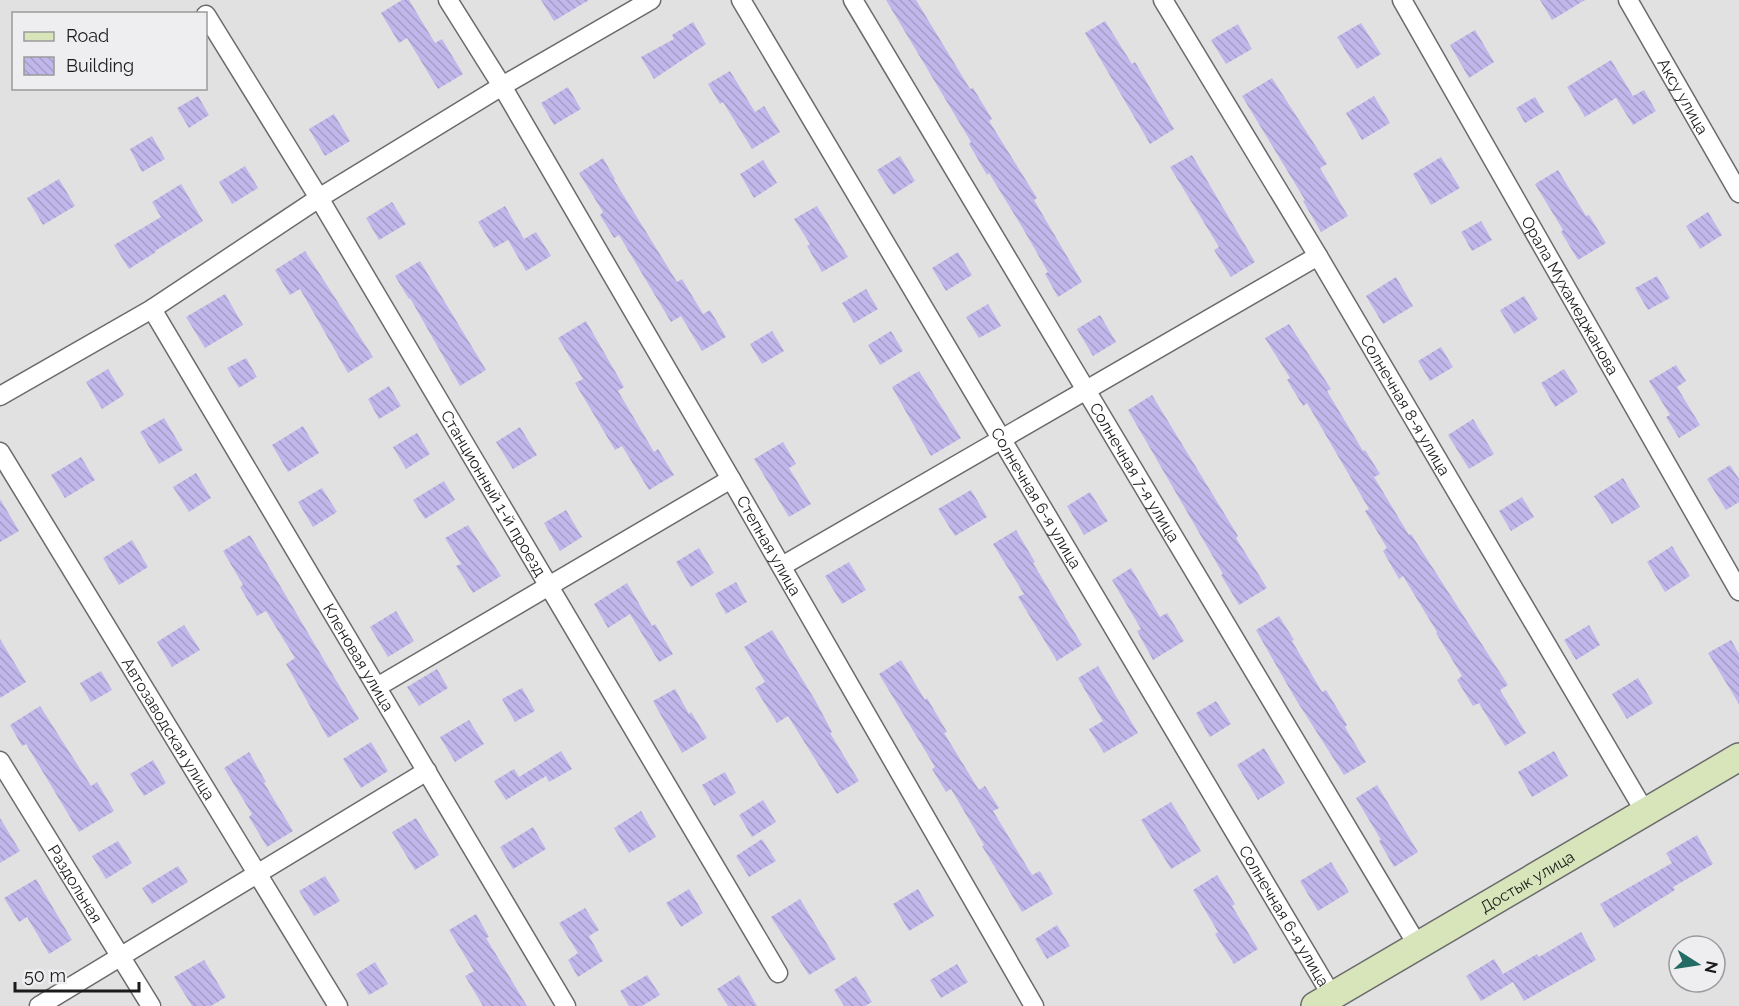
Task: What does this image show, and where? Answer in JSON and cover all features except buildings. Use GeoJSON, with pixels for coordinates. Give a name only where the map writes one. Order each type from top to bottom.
{"type":"FeatureCollection","features":[{"type":"Feature","properties":{"kind":"street","name":"Степная улица"},"geometry":{"type":"LineString","coordinates":[[448,0],[502,86],[1035,1006]]}},
{"type":"Feature","properties":{"kind":"street"},"geometry":{"type":"LineString","coordinates":[[0,396],[152,309],[319,198],[502,86],[651,0]]}},
{"type":"Feature","properties":{"kind":"street","name":"Солнечная 6-я улица"},"geometry":{"type":"LineString","coordinates":[[741,0],[1002,439],[1323,1001]]}},
{"type":"Feature","properties":{"kind":"street","name":"Солнечная 7-я улица"},"geometry":{"type":"LineString","coordinates":[[853,0],[1418,946]]}},
{"type":"Feature","properties":{"kind":"street","name":"Солнечная 8-я улица"},"geometry":{"type":"LineString","coordinates":[[1163,0],[1318,256],[1645,812]]}},
{"type":"Feature","properties":{"kind":"street","name":"Орала Мухамеджанова"},"geometry":{"type":"LineString","coordinates":[[1402,0],[1739,591]]}},
{"type":"Feature","properties":{"kind":"street","name":"Аксу улица"},"geometry":{"type":"LineString","coordinates":[[1628,0],[1739,193]]}},
{"type":"Feature","properties":{"kind":"street","name":"Станционный 1-й проезд"},"geometry":{"type":"LineString","coordinates":[[207,17],[319,198],[778,974]]}},
{"type":"Feature","properties":{"kind":"street"},"geometry":{"type":"LineString","coordinates":[[782,566],[1318,256]]}},
{"type":"Feature","properties":{"kind":"street","name":"Кленовая улица"},"geometry":{"type":"LineString","coordinates":[[152,309],[566,1006]]}},
{"type":"Feature","properties":{"kind":"street","name":"Автозаводская улица"},"geometry":{"type":"LineString","coordinates":[[0,452],[338,1006]]}},
{"type":"Feature","properties":{"kind":"street"},"geometry":{"type":"LineString","coordinates":[[377,687],[731,479]]}},
{"type":"Feature","properties":{"kind":"street","name":"Достык улица"},"geometry":{"type":"LineString","coordinates":[[1323,1001],[1739,757]]}},
{"type":"Feature","properties":{"kind":"street","name":"Раздольная"},"geometry":{"type":"LineString","coordinates":[[0,761],[151,1006]]}},
{"type":"Feature","properties":{"kind":"street"},"geometry":{"type":"LineString","coordinates":[[39,1006],[427,771]]}}]}
